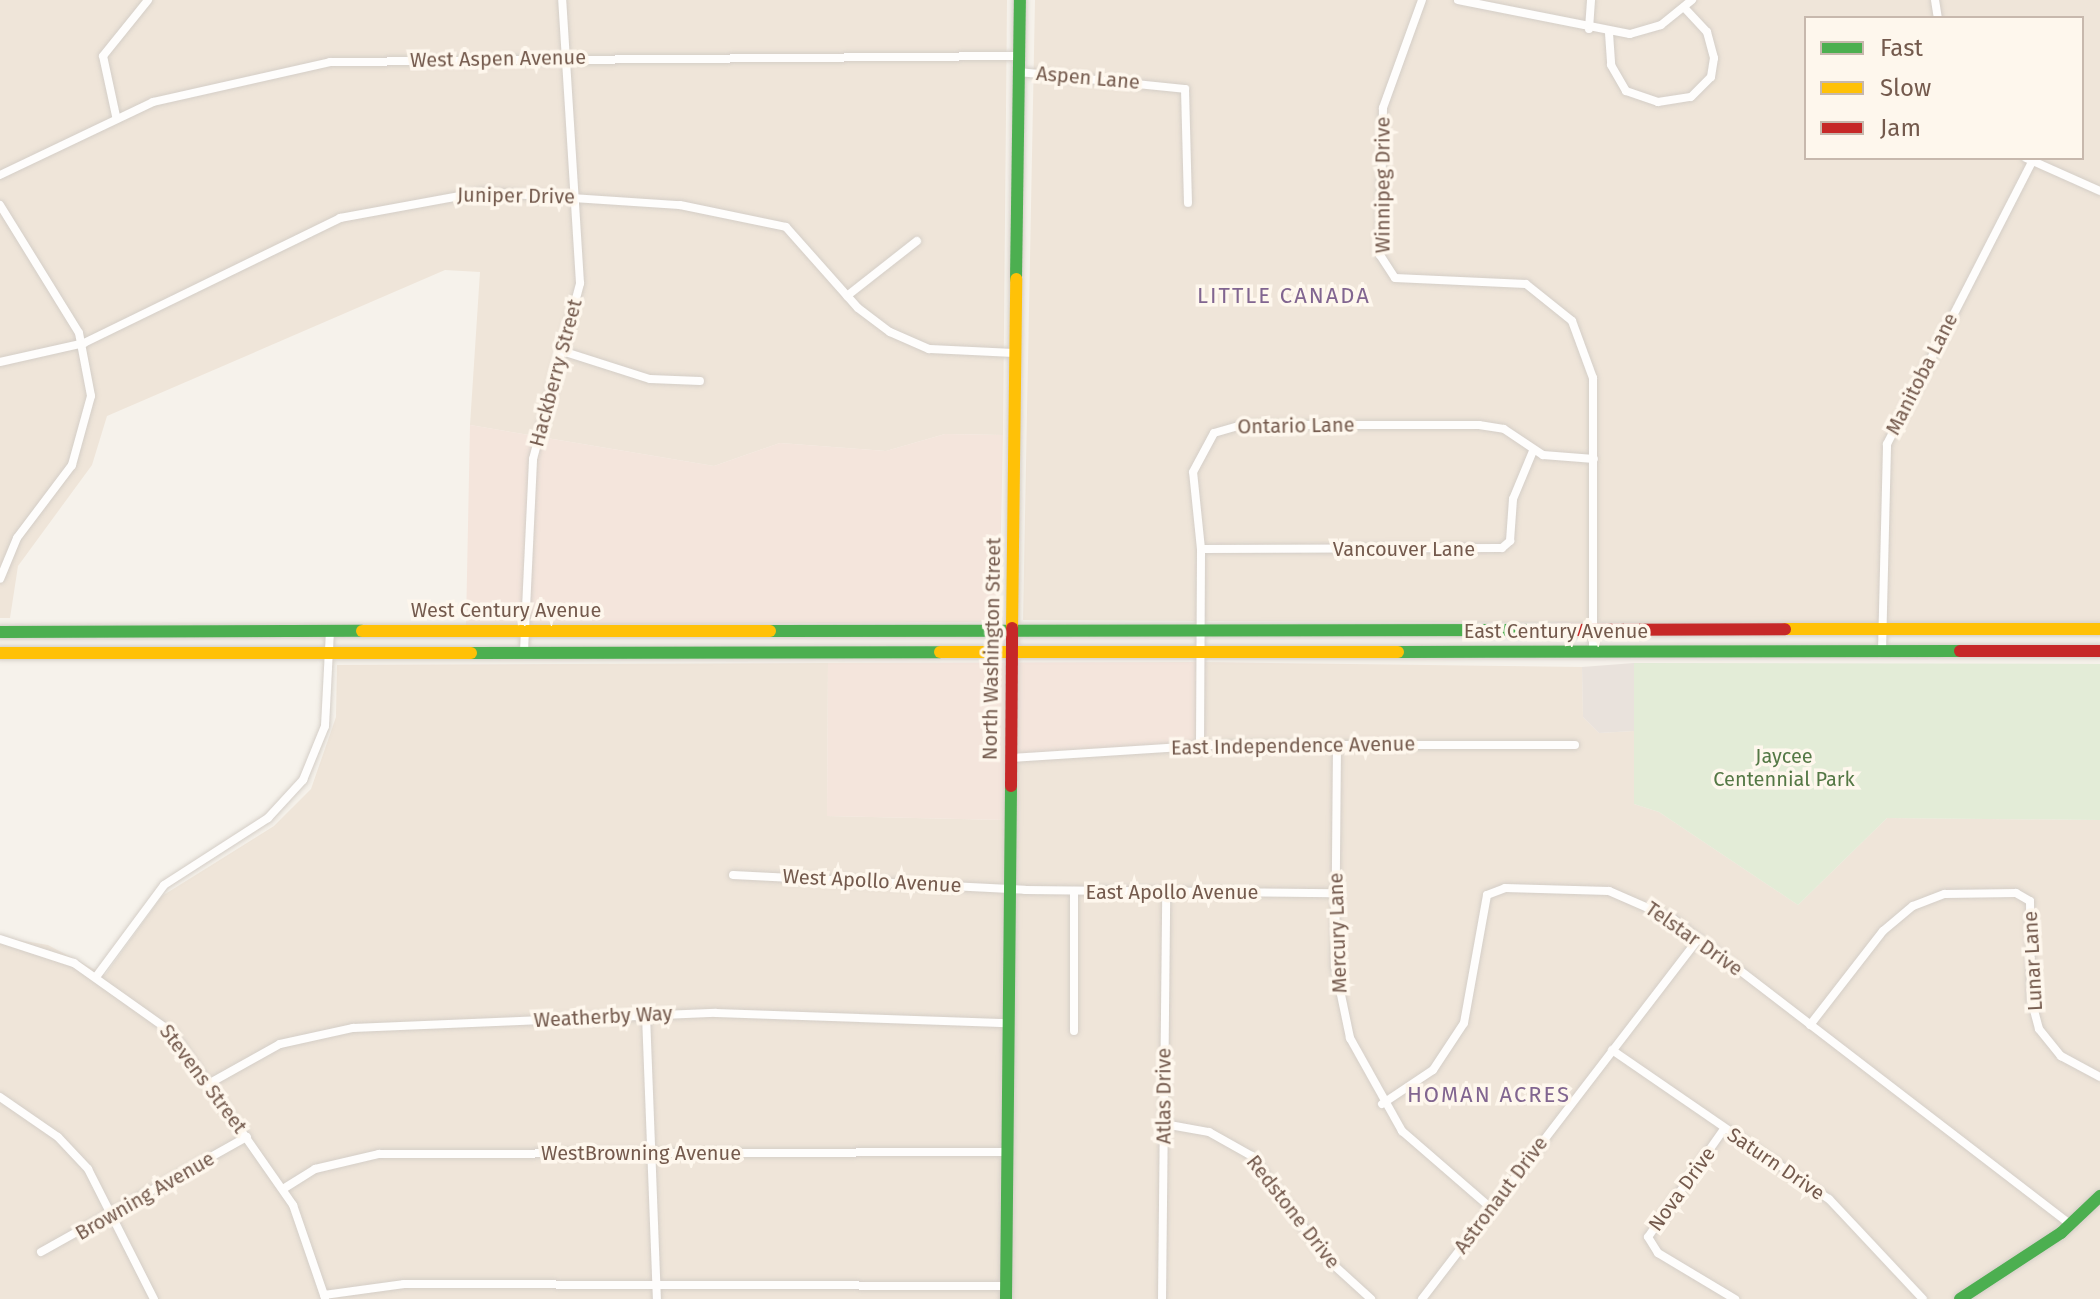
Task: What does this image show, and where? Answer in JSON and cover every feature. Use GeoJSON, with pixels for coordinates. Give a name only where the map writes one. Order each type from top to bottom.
{"type":"FeatureCollection","features":[{"type":"Feature","properties":{"kind":"main road","name":"North Washington Street"},"geometry":{"type":"LineString","coordinates":[[1006,1292],[1020,0]]}},
{"type":"Feature","properties":{"kind":"main road","name":"East Century Avenue"},"geometry":{"type":"LineString","coordinates":[[1012,628],[2100,629]]}},
{"type":"Feature","properties":{"kind":"main road","name":"West Century Avenue"},"geometry":{"type":"LineString","coordinates":[[0,632],[1012,628]]}},
{"type":"Feature","properties":{"kind":"main road","name":"East Century Avenue"},"geometry":{"type":"LineString","coordinates":[[1012,649],[2100,651]]}},
{"type":"Feature","properties":{"kind":"main road","name":"West Century Avenue"},"geometry":{"type":"LineString","coordinates":[[0,653],[1012,649]]}},
{"type":"Feature","properties":{"kind":"main road"},"geometry":{"type":"LineString","coordinates":[[1960,1299],[2071,1225],[2100,1196]]}},
{"type":"Feature","properties":{"kind":"street"},"geometry":{"type":"LineString","coordinates":[[116,116],[103,56],[148,0]]}},
{"type":"Feature","properties":{"kind":"street","name":"Hackberry Street"},"geometry":{"type":"LineString","coordinates":[[524,651],[530,630],[531,477],[580,283],[572,197],[562,0]]}},
{"type":"Feature","properties":{"kind":"street","name":"Winnipeg Drive"},"geometry":{"type":"LineString","coordinates":[[1422,0],[1383,108],[1384,269],[1418,281],[1512,281],[1561,306],[1591,366],[1593,651]]}},
{"type":"Feature","properties":{"kind":"street"},"geometry":{"type":"LineString","coordinates":[[1458,0],[1609,33],[1651,29],[1685,8],[1692,0]]}},
{"type":"Feature","properties":{"kind":"street"},"geometry":{"type":"LineString","coordinates":[[1506,11],[1507,0]]}},
{"type":"Feature","properties":{"kind":"street"},"geometry":{"type":"LineString","coordinates":[[1589,29],[1591,0]]}},
{"type":"Feature","properties":{"kind":"street"},"geometry":{"type":"LineString","coordinates":[[1609,33],[1611,65],[1626,91],[1658,102],[1691,97],[1706,85],[1714,58],[1707,32],[1685,8]]}},
{"type":"Feature","properties":{"kind":"street","name":"West Aspen Avenue"},"geometry":{"type":"LineString","coordinates":[[0,175],[116,116],[330,62],[1018,56]]}},
{"type":"Feature","properties":{"kind":"street","name":"Aspen Lane"},"geometry":{"type":"LineString","coordinates":[[1018,72],[1185,89],[1188,203]]}},
{"type":"Feature","properties":{"kind":"street"},"geometry":{"type":"LineString","coordinates":[[2029,160],[2100,191]]}},
{"type":"Feature","properties":{"kind":"street","name":"Manitoba Lane"},"geometry":{"type":"LineString","coordinates":[[1882,651],[1887,444],[2029,160]]}},
{"type":"Feature","properties":{"kind":"street","name":"Juniper Drive"},"geometry":{"type":"LineString","coordinates":[[0,362],[84,343],[340,218],[464,193],[572,197],[713,209],[786,227],[847,296],[913,344],[1015,353]]}},
{"type":"Feature","properties":{"kind":"street"},"geometry":{"type":"LineString","coordinates":[[0,205],[84,343],[91,396],[84,437],[17,538],[0,579]]}},
{"type":"Feature","properties":{"kind":"street"},"geometry":{"type":"LineString","coordinates":[[847,296],[917,241]]}},
{"type":"Feature","properties":{"kind":"street"},"geometry":{"type":"LineString","coordinates":[[562,351],[650,379],[700,381]]}},
{"type":"Feature","properties":{"kind":"street","name":"Ontario Lane"},"geometry":{"type":"LineString","coordinates":[[1200,745],[1201,549],[1194,462],[1207,439],[1231,426],[1479,425],[1521,437],[1533,451],[1594,459]]}},
{"type":"Feature","properties":{"kind":"street","name":"Vancouver Lane"},"geometry":{"type":"LineString","coordinates":[[1201,549],[1502,548],[1510,541],[1513,499],[1533,451]]}},
{"type":"Feature","properties":{"kind":"street"},"geometry":{"type":"LineString","coordinates":[[96,977],[164,885],[268,818],[303,780],[325,726],[330,630]]}},
{"type":"Feature","properties":{"kind":"street","name":"East Independence Avenue"},"geometry":{"type":"LineString","coordinates":[[1011,758],[1200,745],[1575,745]]}},
{"type":"Feature","properties":{"kind":"street","name":"Mercury Lane"},"geometry":{"type":"LineString","coordinates":[[1337,745],[1335,893],[1342,1011],[1382,1104],[1420,1151],[1491,1208]]}},
{"type":"Feature","properties":{"kind":"street","name":"West Apollo Avenue"},"geometry":{"type":"LineString","coordinates":[[733,875],[1010,889]]}},
{"type":"Feature","properties":{"kind":"street","name":"East Apollo Avenue"},"geometry":{"type":"LineString","coordinates":[[1010,889],[1335,893]]}},
{"type":"Feature","properties":{"kind":"street","name":"Telstar Drive"},"geometry":{"type":"LineString","coordinates":[[1382,1104],[1433,1070],[1458,1036],[1475,991],[1480,907],[1493,891],[1609,891],[1654,907],[2071,1225]]}},
{"type":"Feature","properties":{"kind":"street"},"geometry":{"type":"LineString","coordinates":[[1074,892],[1074,1031]]}},
{"type":"Feature","properties":{"kind":"street","name":"Atlas Drive"},"geometry":{"type":"LineString","coordinates":[[1162,1299],[1166,892]]}},
{"type":"Feature","properties":{"kind":"street","name":"Lunar Lane"},"geometry":{"type":"LineString","coordinates":[[1810,1025],[1883,931],[1913,906],[1945,894],[2016,893],[2030,901],[2031,999],[2039,1029],[2061,1056],[2100,1077]]}},
{"type":"Feature","properties":{"kind":"street","name":"Stevens Street"},"geometry":{"type":"LineString","coordinates":[[0,939],[48,951],[96,977],[163,1024],[210,1083],[283,1189],[313,1248],[325,1297]]}},
{"type":"Feature","properties":{"kind":"street","name":"Astronaut Drive"},"geometry":{"type":"LineString","coordinates":[[1422,1299],[1698,939]]}},
{"type":"Feature","properties":{"kind":"street"},"geometry":{"type":"LineString","coordinates":[[646,1015],[657,1153],[657,1299]]}},
{"type":"Feature","properties":{"kind":"street","name":"Weatherby Way"},"geometry":{"type":"LineString","coordinates":[[210,1083],[266,1050],[336,1030],[646,1015],[1008,1023]]}},
{"type":"Feature","properties":{"kind":"street","name":"Saturn Drive"},"geometry":{"type":"LineString","coordinates":[[1612,1050],[1829,1199],[1923,1299]]}},
{"type":"Feature","properties":{"kind":"street"},"geometry":{"type":"LineString","coordinates":[[0,1097],[69,1146],[117,1213],[154,1299]]}},
{"type":"Feature","properties":{"kind":"street","name":"Redstone Drive"},"geometry":{"type":"LineString","coordinates":[[1164,1124],[1209,1132],[1252,1156],[1326,1258],[1371,1299]]}},
{"type":"Feature","properties":{"kind":"street","name":"Nova Drive"},"geometry":{"type":"LineString","coordinates":[[1724,1129],[1648,1237],[1658,1253],[1735,1299]]}},
{"type":"Feature","properties":{"kind":"street","name":"Browning Avenue"},"geometry":{"type":"LineString","coordinates":[[41,1252],[117,1213],[247,1137]]}},
{"type":"Feature","properties":{"kind":"street","name":"WestBrowning Avenue"},"geometry":{"type":"LineString","coordinates":[[283,1189],[315,1169],[379,1154],[1007,1152]]}},
{"type":"Feature","properties":{"kind":"street"},"geometry":{"type":"LineString","coordinates":[[325,1297],[404,1284],[878,1286],[1006,1292]]}},
{"type":"Feature","properties":{"kind":"street"},"geometry":{"type":"LineString","coordinates":[[878,1286],[878,1299]]}},
{"type":"Feature","properties":{"kind":"shaded area"},"geometry":{"type":"Polygon","coordinates":[[[0,0],[1007,0],[1003,435],[945,434],[886,451],[780,443],[714,466],[470,425],[480,272],[445,270],[107,416],[92,465],[18,566],[10,618],[0,618],[0,0]]]}},
{"type":"Feature","properties":{"kind":"shaded area"},"geometry":{"type":"Polygon","coordinates":[[[1035,0],[2100,0],[2100,625],[1023,620],[1035,0]]]}},
{"type":"Feature","properties":{"kind":"shaded area"},"geometry":{"type":"Polygon","coordinates":[[[470,425],[714,466],[780,443],[886,451],[945,434],[1003,435],[999,622],[466,625],[470,425]]]}},
{"type":"Feature","properties":{"kind":"shaded area"},"geometry":{"type":"Polygon","coordinates":[[[1203,662],[1582,667],[1583,717],[1599,733],[1634,731],[1634,804],[1659,812],[1798,905],[1887,818],[2100,820],[2100,1299],[0,1299],[0,937],[48,945],[105,975],[162,896],[274,826],[311,789],[336,717],[337,665],[828,663],[827,816],[1004,820],[1005,758],[1203,662]]]}},
{"type":"Feature","properties":{"kind":"shaded area"},"geometry":{"type":"Polygon","coordinates":[[[1203,662],[1203,741],[1005,758],[1005,820],[827,816],[828,663],[1203,662]]]}},
{"type":"Feature","properties":{"kind":"shaded area"},"geometry":{"type":"Polygon","coordinates":[[[1634,663],[1634,731],[1599,733],[1583,717],[1582,667],[1634,663]]]}},
{"type":"Feature","properties":{"kind":"green space","name":"Jaycee Centennial Park"},"geometry":{"type":"Polygon","coordinates":[[[1634,663],[2100,664],[2100,820],[1887,818],[1798,905],[1659,812],[1634,804],[1634,663]]]}},
{"type":"Feature","properties":{"kind":"traffic: fast"},"geometry":{"type":"LineString","coordinates":[[1016,279],[1020,0]]}},
{"type":"Feature","properties":{"kind":"traffic: fast"},"geometry":{"type":"LineString","coordinates":[[770,631],[1541,630]]}},
{"type":"Feature","properties":{"kind":"traffic: fast"},"geometry":{"type":"LineString","coordinates":[[0,632],[362,631]]}},
{"type":"Feature","properties":{"kind":"traffic: fast"},"geometry":{"type":"LineString","coordinates":[[1398,652],[1960,651]]}},
{"type":"Feature","properties":{"kind":"traffic: fast"},"geometry":{"type":"LineString","coordinates":[[471,653],[940,652]]}},
{"type":"Feature","properties":{"kind":"traffic: fast"},"geometry":{"type":"LineString","coordinates":[[1006,1299],[1011,786]]}},
{"type":"Feature","properties":{"kind":"traffic: fast"},"geometry":{"type":"LineString","coordinates":[[1960,1299],[2061,1233],[2100,1196]]}},
{"type":"Feature","properties":{"kind":"traffic: slow"},"geometry":{"type":"LineString","coordinates":[[1012,628],[1016,279]]}},
{"type":"Feature","properties":{"kind":"traffic: slow"},"geometry":{"type":"LineString","coordinates":[[1785,629],[2100,629]]}},
{"type":"Feature","properties":{"kind":"traffic: slow"},"geometry":{"type":"LineString","coordinates":[[362,631],[770,631]]}},
{"type":"Feature","properties":{"kind":"traffic: slow"},"geometry":{"type":"LineString","coordinates":[[940,652],[1398,652]]}},
{"type":"Feature","properties":{"kind":"traffic: slow"},"geometry":{"type":"LineString","coordinates":[[0,653],[471,653]]}},
{"type":"Feature","properties":{"kind":"traffic: jam"},"geometry":{"type":"LineString","coordinates":[[1011,786],[1012,628]]}},
{"type":"Feature","properties":{"kind":"traffic: jam"},"geometry":{"type":"LineString","coordinates":[[1541,630],[1785,629]]}},
{"type":"Feature","properties":{"kind":"traffic: jam"},"geometry":{"type":"LineString","coordinates":[[1960,651],[2100,651]]}},
{"type":"Feature","properties":{"kind":"district","name":"LITTLE CANADA"},"geometry":{"type":"Point","coordinates":[1284,296]}},
{"type":"Feature","properties":{"kind":"district","name":"HOMAN ACRES"},"geometry":{"type":"Point","coordinates":[1489,1095]}}]}
